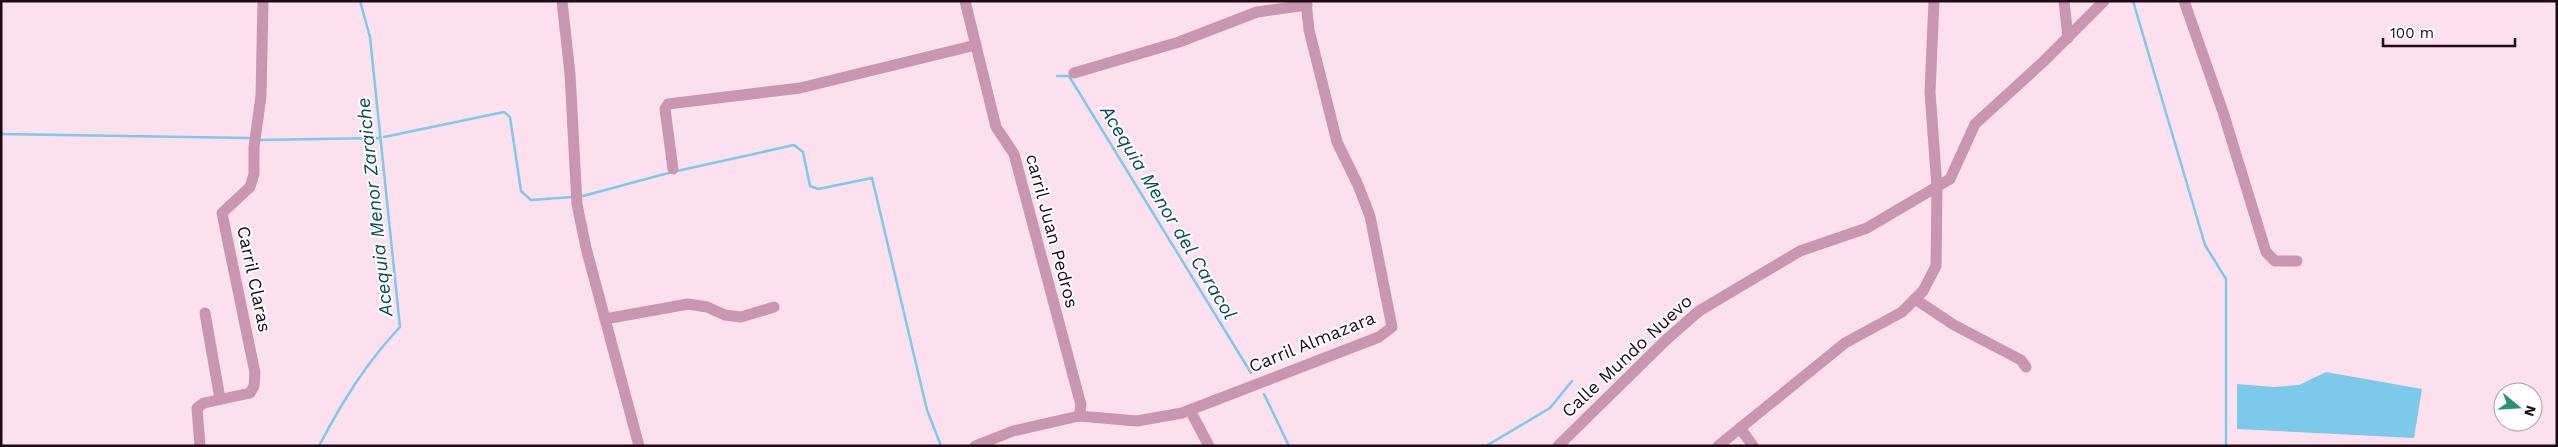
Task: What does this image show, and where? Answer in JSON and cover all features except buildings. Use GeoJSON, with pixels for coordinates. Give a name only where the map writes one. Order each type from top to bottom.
{"type":"FeatureCollection","features":[{"type":"Feature","properties":{"kind":"street","name":"Carril Claras"},"geometry":{"type":"LineString","coordinates":[[200,446],[197,408],[204,403],[250,393],[254,386],[255,373],[222,213],[250,188],[254,174],[254,147],[261,96],[263,1]]}},
{"type":"Feature","properties":{"kind":"street"},"geometry":{"type":"LineString","coordinates":[[562,1],[570,74],[577,204],[639,446]]}},
{"type":"Feature","properties":{"kind":"street","name":"carril Juan Pedros"},"geometry":{"type":"LineString","coordinates":[[966,1],[996,127],[1014,154],[1081,405],[1079,416]]}},
{"type":"Feature","properties":{"kind":"street"},"geometry":{"type":"LineString","coordinates":[[1718,446],[1844,343],[1902,312],[1923,291],[1936,266],[1937,188],[1930,92],[1934,1]]}},
{"type":"Feature","properties":{"kind":"street"},"geometry":{"type":"LineString","coordinates":[[2064,1],[2068,38]]}},
{"type":"Feature","properties":{"kind":"street","name":"Calle Mundo Nuevo"},"geometry":{"type":"LineString","coordinates":[[1558,446],[1667,339],[1699,311],[1800,251],[1868,228],[1950,179],[1974,124],[2068,38],[2104,1]]}},
{"type":"Feature","properties":{"kind":"street"},"geometry":{"type":"LineString","coordinates":[[2184,1],[2223,112],[2266,252],[2275,260],[2297,261]]}},
{"type":"Feature","properties":{"kind":"street"},"geometry":{"type":"LineString","coordinates":[[1074,73],[1179,42],[1256,7],[1306,3]]}},
{"type":"Feature","properties":{"kind":"street","name":"Carril Almazara"},"geometry":{"type":"LineString","coordinates":[[975,446],[1012,431],[1079,416],[1137,421],[1190,410],[1380,337],[1392,327],[1370,216],[1358,185],[1337,142],[1309,30],[1306,3]]}},
{"type":"Feature","properties":{"kind":"street"},"geometry":{"type":"LineString","coordinates":[[673,169],[665,109],[668,104],[800,88],[976,45]]}},
{"type":"Feature","properties":{"kind":"street"},"geometry":{"type":"LineString","coordinates":[[1915,299],[1954,325],[2022,360],[2026,367]]}},
{"type":"Feature","properties":{"kind":"street"},"geometry":{"type":"LineString","coordinates":[[605,319],[688,304],[707,307],[725,316],[741,317],[774,307]]}},
{"type":"Feature","properties":{"kind":"street"},"geometry":{"type":"LineString","coordinates":[[205,314],[220,399]]}},
{"type":"Feature","properties":{"kind":"street"},"geometry":{"type":"LineString","coordinates":[[1190,410],[1209,446]]}},
{"type":"Feature","properties":{"kind":"street"},"geometry":{"type":"LineString","coordinates":[[1740,428],[1753,446]]}},
{"type":"Feature","properties":{"kind":"water"},"geometry":{"type":"Polygon","coordinates":[[[2326,372],[2422,389],[2414,438],[2237,429],[2237,384],[2274,387],[2299,385],[2326,372]]]}},
{"type":"Feature","properties":{"kind":"waterway","name":"Acequia Menor Zaraiche"},"geometry":{"type":"LineString","coordinates":[[319,446],[355,384],[400,327],[370,37],[360,1]]}},
{"type":"Feature","properties":{"kind":"waterway"},"geometry":{"type":"LineString","coordinates":[[2133,1],[2205,245],[2226,279],[2226,446]]}},
{"type":"Feature","properties":{"kind":"waterway","name":"Acequia Menor del Caracol"},"geometry":{"type":"LineString","coordinates":[[1057,76],[1069,76],[1251,373]]}},
{"type":"Feature","properties":{"kind":"waterway"},"geometry":{"type":"LineString","coordinates":[[384,137],[504,112],[510,117],[521,191],[531,200],[572,197]]}},
{"type":"Feature","properties":{"kind":"waterway"},"geometry":{"type":"LineString","coordinates":[[1,134],[249,138]]}},
{"type":"Feature","properties":{"kind":"waterway"},"geometry":{"type":"LineString","coordinates":[[258,140],[379,138]]}},
{"type":"Feature","properties":{"kind":"waterway"},"geometry":{"type":"LineString","coordinates":[[677,171],[794,145],[803,152],[810,186],[818,189],[872,178],[927,410],[941,446]]}},
{"type":"Feature","properties":{"kind":"waterway"},"geometry":{"type":"LineString","coordinates":[[583,196],[672,172]]}},
{"type":"Feature","properties":{"kind":"waterway","name":"Acequia Menor del Caracol"},"geometry":{"type":"LineString","coordinates":[[1486,446],[1550,408],[1572,381]]}},
{"type":"Feature","properties":{"kind":"waterway","name":"Acequia Menor del Caracol"},"geometry":{"type":"LineString","coordinates":[[1264,394],[1289,446]]}}]}
